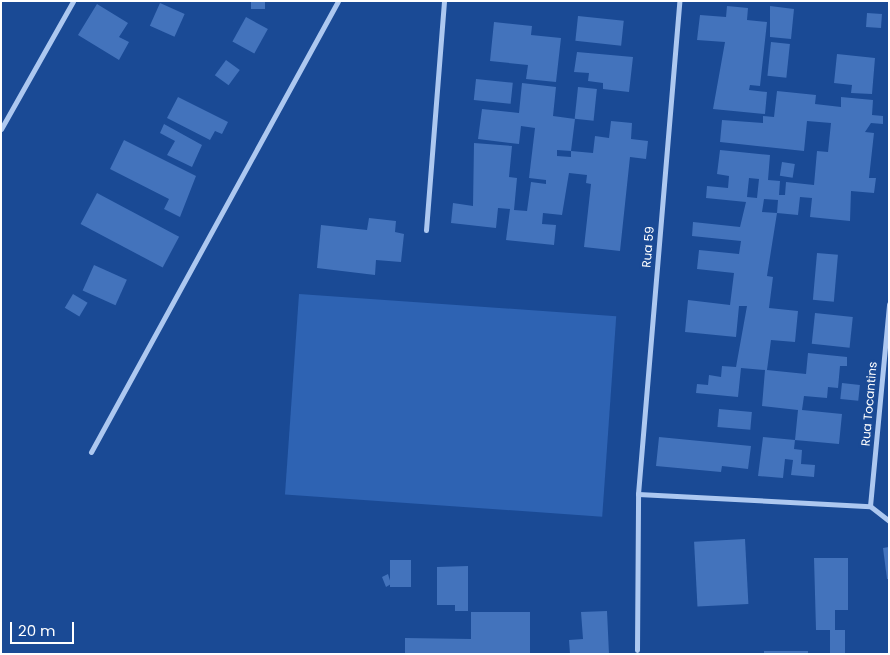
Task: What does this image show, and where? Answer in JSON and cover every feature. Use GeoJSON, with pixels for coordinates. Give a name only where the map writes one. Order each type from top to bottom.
{"type":"FeatureCollection","features":[{"type":"Feature","properties":{"kind":"street"},"geometry":{"type":"LineString","coordinates":[[1,129],[73,1]]}},
{"type":"Feature","properties":{"kind":"street"},"geometry":{"type":"LineString","coordinates":[[91,452],[338,1]]}},
{"type":"Feature","properties":{"kind":"street"},"geometry":{"type":"LineString","coordinates":[[426,230],[444,1]]}},
{"type":"Feature","properties":{"kind":"street","name":"Rua 59"},"geometry":{"type":"LineString","coordinates":[[637,650],[638,494],[679,1]]}},
{"type":"Feature","properties":{"kind":"street","name":"Rua Tocantins"},"geometry":{"type":"LineString","coordinates":[[870,506],[889,304]]}},
{"type":"Feature","properties":{"kind":"street"},"geometry":{"type":"LineString","coordinates":[[638,494],[870,506],[889,521]]}},
{"type":"Feature","properties":{"kind":"shaded area"},"geometry":{"type":"Polygon","coordinates":[[[299,294],[616,316],[602,517],[285,495],[299,294]]]}},
{"type":"Feature","properties":{"kind":"building"},"geometry":{"type":"Polygon","coordinates":[[[251,1],[265,1],[265,9],[251,9],[251,1]]]}},
{"type":"Feature","properties":{"kind":"building"},"geometry":{"type":"Polygon","coordinates":[[[160,3],[185,14],[174,37],[150,26],[160,3]]]}},
{"type":"Feature","properties":{"kind":"building"},"geometry":{"type":"Polygon","coordinates":[[[97,4],[128,23],[119,37],[129,42],[119,60],[78,35],[97,4]]]}},
{"type":"Feature","properties":{"kind":"building"},"geometry":{"type":"Polygon","coordinates":[[[727,6],[748,8],[747,20],[767,22],[760,86],[750,85],[749,90],[767,92],[765,114],[713,109],[725,42],[697,40],[700,15],[726,17],[727,6]]]}},
{"type":"Feature","properties":{"kind":"building"},"geometry":{"type":"Polygon","coordinates":[[[770,6],[794,9],[791,39],[770,37],[770,6]]]}},
{"type":"Feature","properties":{"kind":"building"},"geometry":{"type":"Polygon","coordinates":[[[867,13],[882,14],[881,28],[866,27],[867,13]]]}},
{"type":"Feature","properties":{"kind":"building"},"geometry":{"type":"Polygon","coordinates":[[[578,16],[624,21],[621,46],[575,41],[578,16]]]}},
{"type":"Feature","properties":{"kind":"building"},"geometry":{"type":"Polygon","coordinates":[[[246,17],[268,29],[254,54],[232,41],[246,17]]]}},
{"type":"Feature","properties":{"kind":"building"},"geometry":{"type":"Polygon","coordinates":[[[494,22],[532,26],[531,35],[561,38],[556,82],[526,79],[528,65],[490,61],[494,22]]]}},
{"type":"Feature","properties":{"kind":"building"},"geometry":{"type":"Polygon","coordinates":[[[771,42],[790,44],[786,78],[767,76],[771,42]]]}},
{"type":"Feature","properties":{"kind":"building"},"geometry":{"type":"Polygon","coordinates":[[[577,52],[633,57],[629,92],[603,89],[603,83],[588,81],[589,73],[574,72],[577,52]]]}},
{"type":"Feature","properties":{"kind":"building"},"geometry":{"type":"Polygon","coordinates":[[[837,54],[875,58],[872,94],[851,93],[852,85],[834,83],[837,54]]]}},
{"type":"Feature","properties":{"kind":"building"},"geometry":{"type":"Polygon","coordinates":[[[226,60],[240,70],[229,85],[215,75],[226,60]]]}},
{"type":"Feature","properties":{"kind":"building"},"geometry":{"type":"Polygon","coordinates":[[[476,79],[513,83],[511,104],[474,100],[476,79]]]}},
{"type":"Feature","properties":{"kind":"building"},"geometry":{"type":"Polygon","coordinates":[[[522,83],[556,87],[553,116],[575,119],[571,151],[593,153],[595,136],[609,138],[611,121],[632,123],[631,139],[648,141],[646,159],[630,157],[620,251],[584,247],[591,184],[586,183],[587,175],[569,173],[562,215],[543,213],[542,224],[556,225],[554,245],[506,240],[510,209],[498,208],[496,228],[451,223],[453,203],[473,206],[474,143],[512,146],[509,177],[517,178],[514,210],[527,211],[531,182],[546,184],[546,180],[529,178],[535,128],[521,126],[519,144],[478,139],[482,109],[519,113],[522,83]],[[557,150],[557,156],[571,157],[571,151],[557,150]]]}},
{"type":"Feature","properties":{"kind":"building"},"geometry":{"type":"Polygon","coordinates":[[[578,87],[597,89],[594,121],[575,119],[578,87]]]}},
{"type":"Feature","properties":{"kind":"building"},"geometry":{"type":"Polygon","coordinates":[[[777,91],[816,95],[815,104],[841,107],[841,97],[873,100],[872,115],[883,116],[883,124],[871,123],[865,132],[874,133],[869,178],[876,178],[874,193],[851,191],[850,221],[810,217],[812,198],[800,197],[798,215],[777,213],[767,276],[773,277],[769,308],[798,311],[795,342],[771,340],[767,370],[806,374],[808,353],[847,357],[847,366],[840,366],[838,388],[828,387],[827,398],[804,396],[802,410],[842,414],[839,444],[795,440],[798,410],[762,406],[765,370],[741,368],[738,397],[696,393],[697,384],[708,385],[709,375],[721,377],[722,366],[736,367],[747,306],[739,306],[736,337],[685,332],[688,300],[730,305],[734,273],[697,269],[699,250],[739,254],[741,241],[692,236],[693,222],[740,227],[746,202],[706,198],[707,186],[728,188],[729,176],[717,174],[720,150],[770,155],[768,180],[780,181],[779,195],[785,195],[786,182],[814,185],[817,151],[828,152],[831,123],[807,121],[804,151],[720,142],[722,120],[763,123],[763,116],[774,117],[777,91]],[[749,178],[747,197],[757,198],[759,179],[749,178]],[[764,199],[762,212],[777,213],[778,200],[764,199]]]}},
{"type":"Feature","properties":{"kind":"building"},"geometry":{"type":"Polygon","coordinates":[[[178,97],[228,122],[222,134],[215,131],[210,140],[167,118],[178,97]]]}},
{"type":"Feature","properties":{"kind":"building"},"geometry":{"type":"Polygon","coordinates":[[[164,124],[202,145],[192,167],[167,155],[175,141],[160,133],[164,124]]]}},
{"type":"Feature","properties":{"kind":"building"},"geometry":{"type":"Polygon","coordinates":[[[124,140],[196,176],[180,217],[164,209],[169,199],[110,169],[124,140]]]}},
{"type":"Feature","properties":{"kind":"building"},"geometry":{"type":"Polygon","coordinates":[[[782,162],[795,164],[793,178],[780,176],[782,162]]]}},
{"type":"Feature","properties":{"kind":"building"},"geometry":{"type":"Polygon","coordinates":[[[97,193],[179,237],[163,268],[81,224],[97,193]]]}},
{"type":"Feature","properties":{"kind":"building"},"geometry":{"type":"Polygon","coordinates":[[[369,218],[396,221],[395,232],[404,234],[401,262],[376,260],[375,275],[317,268],[321,225],[367,230],[369,218]]]}},
{"type":"Feature","properties":{"kind":"building"},"geometry":{"type":"Polygon","coordinates":[[[817,253],[838,255],[834,302],[813,300],[817,253]]]}},
{"type":"Feature","properties":{"kind":"building"},"geometry":{"type":"Polygon","coordinates":[[[94,265],[127,280],[115,305],[83,291],[94,265]]]}},
{"type":"Feature","properties":{"kind":"building"},"geometry":{"type":"Polygon","coordinates":[[[73,294],[88,303],[79,316],[65,308],[73,294]]]}},
{"type":"Feature","properties":{"kind":"building"},"geometry":{"type":"Polygon","coordinates":[[[815,313],[853,317],[850,348],[812,344],[815,313]]]}},
{"type":"Feature","properties":{"kind":"building"},"geometry":{"type":"Polygon","coordinates":[[[842,383],[860,385],[858,401],[840,399],[842,383]]]}},
{"type":"Feature","properties":{"kind":"building"},"geometry":{"type":"Polygon","coordinates":[[[719,409],[752,412],[750,430],[717,427],[719,409]]]}},
{"type":"Feature","properties":{"kind":"building"},"geometry":{"type":"Polygon","coordinates":[[[659,437],[751,446],[748,469],[722,466],[721,472],[656,466],[659,437]]]}},
{"type":"Feature","properties":{"kind":"building"},"geometry":{"type":"Polygon","coordinates":[[[763,437],[795,440],[794,449],[802,450],[801,464],[815,465],[814,477],[791,475],[793,460],[785,459],[783,478],[758,476],[763,437]]]}},
{"type":"Feature","properties":{"kind":"building"},"geometry":{"type":"Polygon","coordinates":[[[745,539],[748,604],[697,607],[694,542],[745,539]]]}},
{"type":"Feature","properties":{"kind":"building"},"geometry":{"type":"Polygon","coordinates":[[[889,547],[889,579],[887,579],[883,548],[889,547]]]}},
{"type":"Feature","properties":{"kind":"building"},"geometry":{"type":"Polygon","coordinates":[[[814,558],[848,558],[848,610],[835,610],[835,630],[845,630],[845,653],[830,653],[830,630],[816,630],[814,558]]]}},
{"type":"Feature","properties":{"kind":"building"},"geometry":{"type":"Polygon","coordinates":[[[390,560],[411,560],[411,587],[390,587],[390,560]]]}},
{"type":"Feature","properties":{"kind":"building"},"geometry":{"type":"Polygon","coordinates":[[[468,566],[468,611],[455,611],[455,605],[437,605],[437,567],[468,566]]]}},
{"type":"Feature","properties":{"kind":"building"},"geometry":{"type":"Polygon","coordinates":[[[388,574],[391,584],[386,587],[382,577],[388,574]]]}},
{"type":"Feature","properties":{"kind":"building"},"geometry":{"type":"Polygon","coordinates":[[[607,611],[609,654],[570,654],[569,640],[583,639],[581,612],[607,611]]]}},
{"type":"Feature","properties":{"kind":"building"},"geometry":{"type":"Polygon","coordinates":[[[471,612],[530,612],[530,654],[405,654],[405,638],[471,639],[471,612]]]}},
{"type":"Feature","properties":{"kind":"building"},"geometry":{"type":"Polygon","coordinates":[[[764,651],[808,651],[808,654],[764,654],[764,651]]]}}]}
